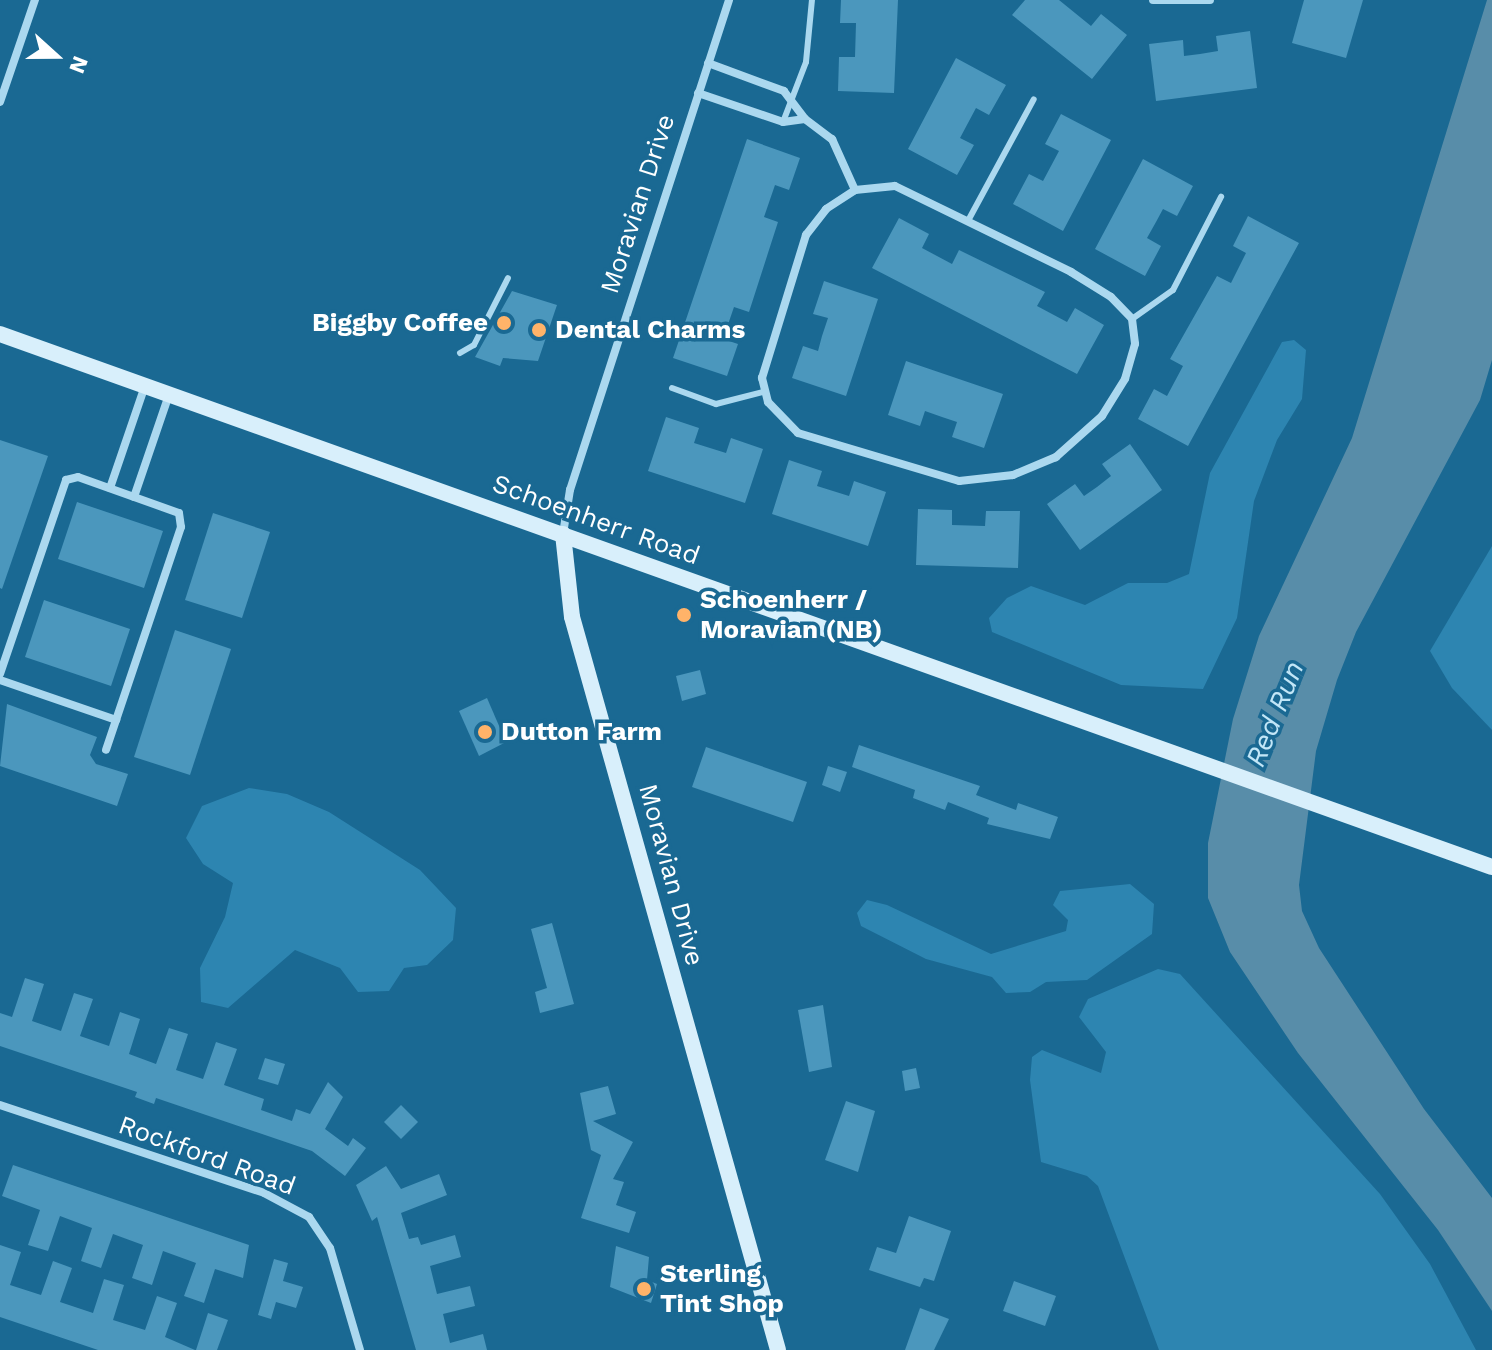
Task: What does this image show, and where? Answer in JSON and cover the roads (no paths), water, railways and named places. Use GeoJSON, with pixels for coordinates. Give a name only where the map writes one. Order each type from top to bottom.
{"type":"FeatureCollection","features":[{"type":"Feature","properties":{"kind":"main road","name":"Schoenherr Road"},"geometry":{"type":"LineString","coordinates":[[0,334],[1492,867]]}},
{"type":"Feature","properties":{"kind":"main road","name":"Moravian Drive"},"geometry":{"type":"LineString","coordinates":[[563,534],[572,617],[778,1350]]}},
{"type":"Feature","properties":{"kind":"street"},"geometry":{"type":"LineString","coordinates":[[0,102],[35,0]]}},
{"type":"Feature","properties":{"kind":"street","name":"Moravian Drive"},"geometry":{"type":"LineString","coordinates":[[563,534],[570,490],[729,0]]}},
{"type":"Feature","properties":{"kind":"street"},"geometry":{"type":"LineString","coordinates":[[1153,0],[1210,0]]}},
{"type":"Feature","properties":{"kind":"street"},"geometry":{"type":"LineString","coordinates":[[708,63],[793,97],[805,119],[832,139],[855,190]]}},
{"type":"Feature","properties":{"kind":"street"},"geometry":{"type":"LineString","coordinates":[[698,93],[783,122],[805,119]]}},
{"type":"Feature","properties":{"kind":"street"},"geometry":{"type":"LineString","coordinates":[[895,186],[969,219],[1096,286],[1132,319],[1133,360],[1102,416],[1056,457],[1013,475],[959,481],[883,461],[798,433],[775,413],[763,392],[765,364],[806,235],[826,209],[855,190],[895,186]]}},
{"type":"Feature","properties":{"kind":"street"},"geometry":{"type":"LineString","coordinates":[[110,488],[145,386]]}},
{"type":"Feature","properties":{"kind":"street"},"geometry":{"type":"LineString","coordinates":[[134,497],[169,394]]}},
{"type":"Feature","properties":{"kind":"street"},"geometry":{"type":"LineString","coordinates":[[0,674],[69,477],[110,488],[181,517],[106,750]]}},
{"type":"Feature","properties":{"kind":"street"},"geometry":{"type":"LineString","coordinates":[[0,680],[116,720]]}},
{"type":"Feature","properties":{"kind":"street","name":"Rockford Road"},"geometry":{"type":"LineString","coordinates":[[0,1105],[293,1206],[321,1230],[330,1248],[360,1350]]}},
{"type":"Feature","properties":{"kind":"lane"},"geometry":{"type":"LineString","coordinates":[[783,122],[806,62],[812,0]]}},
{"type":"Feature","properties":{"kind":"lane"},"geometry":{"type":"LineString","coordinates":[[969,219],[1034,99]]}},
{"type":"Feature","properties":{"kind":"lane"},"geometry":{"type":"LineString","coordinates":[[1132,319],[1173,290],[1221,197]]}},
{"type":"Feature","properties":{"kind":"lane"},"geometry":{"type":"LineString","coordinates":[[460,353],[474,345],[508,278]]}},
{"type":"Feature","properties":{"kind":"lane"},"geometry":{"type":"LineString","coordinates":[[672,388],[716,404],[763,392]]}},
{"type":"Feature","properties":{"kind":"water","name":"Red Run"},"geometry":{"type":"Polygon","coordinates":[[[1487,0],[1492,0],[1492,360],[1480,400],[1356,632],[1337,680],[1316,751],[1299,885],[1302,911],[1319,948],[1424,1109],[1492,1198],[1492,1311],[1438,1230],[1298,1053],[1230,952],[1208,898],[1208,843],[1233,719],[1259,636],[1352,438],[1487,0]]]}},
{"type":"Feature","properties":{"kind":"place","name":"Biggby Coffee"},"geometry":{"type":"Point","coordinates":[504,323]}},
{"type":"Feature","properties":{"kind":"place","name":"Dental Charms"},"geometry":{"type":"Point","coordinates":[539,330]}},
{"type":"Feature","properties":{"kind":"place","name":"Schoenherr / Moravian (NB)"},"geometry":{"type":"Point","coordinates":[684,615]}},
{"type":"Feature","properties":{"kind":"place","name":"Dutton Farm"},"geometry":{"type":"Point","coordinates":[485,732]}},
{"type":"Feature","properties":{"kind":"place","name":"Sterling Tint Shop"},"geometry":{"type":"Point","coordinates":[644,1289]}}]}
